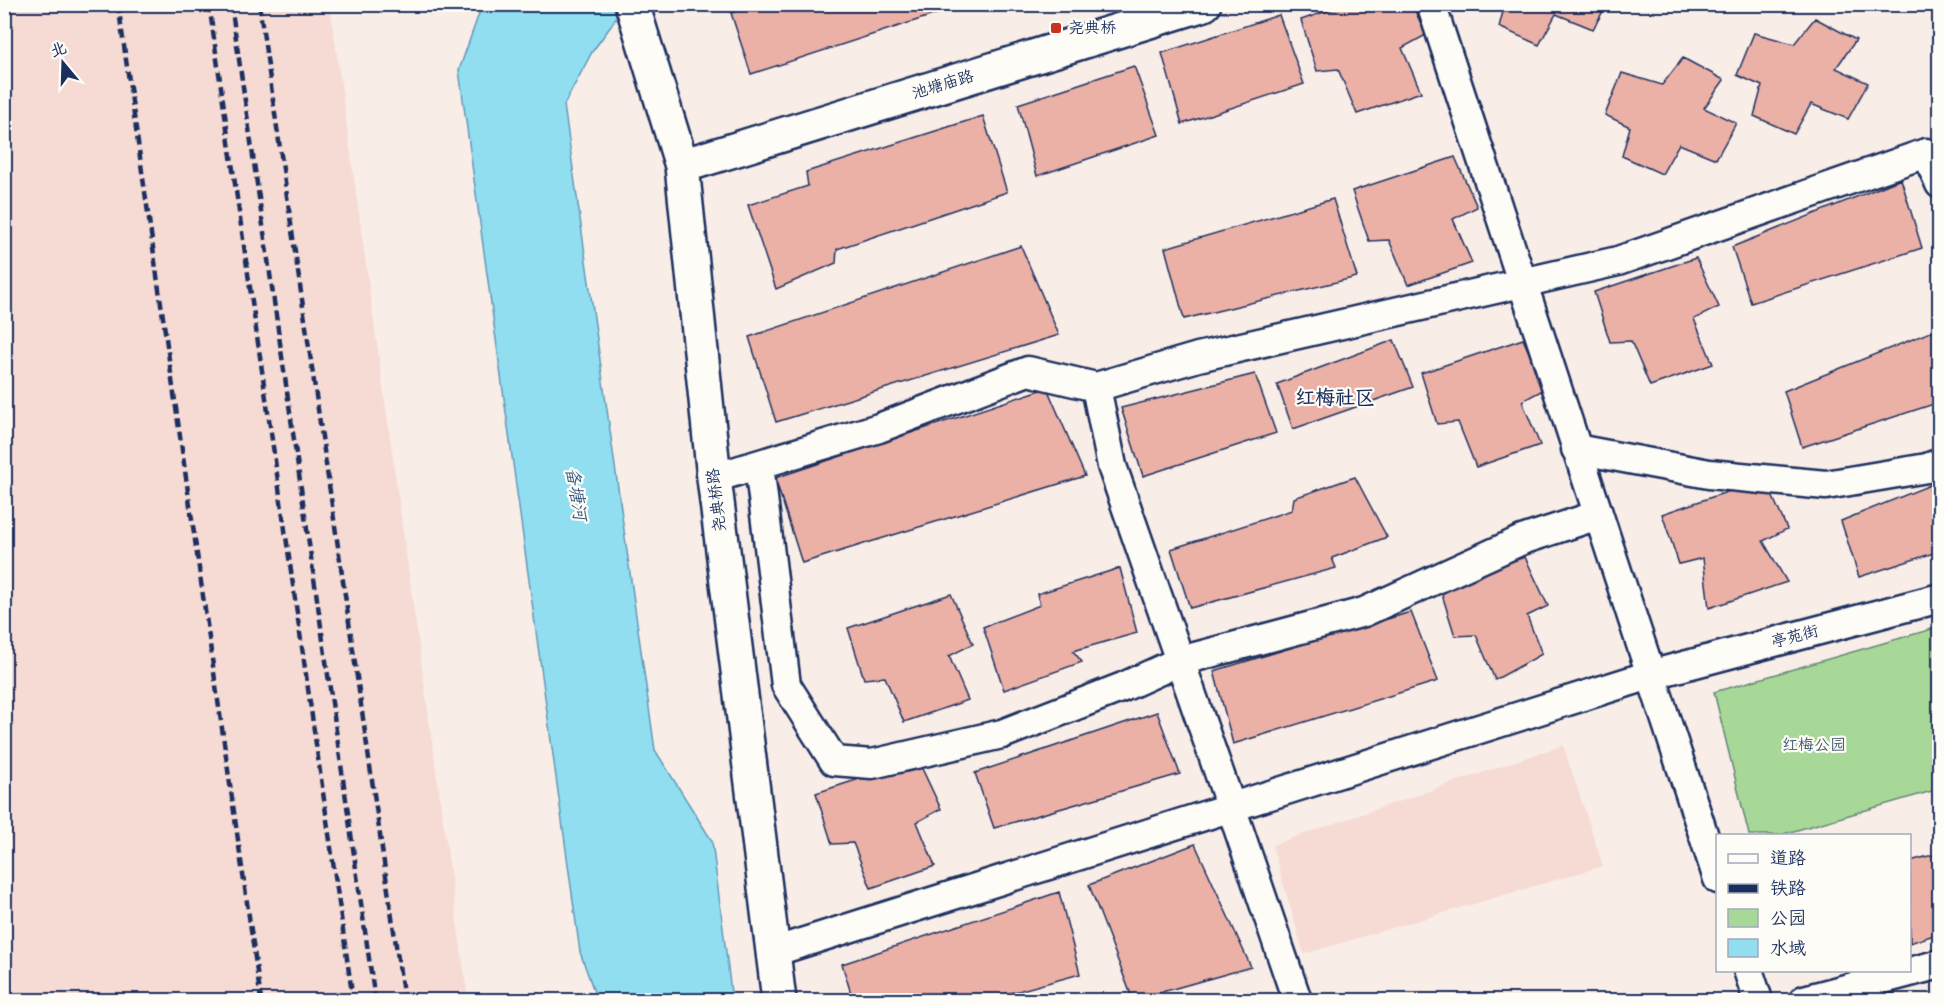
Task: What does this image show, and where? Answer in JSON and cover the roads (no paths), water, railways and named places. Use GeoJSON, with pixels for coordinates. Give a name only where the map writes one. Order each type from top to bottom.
{"type":"FeatureCollection","features":[{"type":"Feature","properties":{"kind":"street","name":"池塘庙路"},"geometry":{"type":"LineString","coordinates":[[682,166],[1204,4]]}},
{"type":"Feature","properties":{"kind":"street"},"geometry":{"type":"LineString","coordinates":[[1431,4],[1716,873]]}},
{"type":"Feature","properties":{"kind":"street","name":"尧典桥路"},"geometry":{"type":"LineString","coordinates":[[635,14],[682,166],[714,478],[779,1000]]}},
{"type":"Feature","properties":{"kind":"street"},"geometry":{"type":"LineString","coordinates":[[714,478],[879,428],[1028,371],[1096,387],[1198,357],[1618,261],[1926,153],[1940,184]]}},
{"type":"Feature","properties":{"kind":"street"},"geometry":{"type":"LineString","coordinates":[[1096,387],[1112,466],[1297,1000]]}},
{"type":"Feature","properties":{"kind":"street"},"geometry":{"type":"LineString","coordinates":[[1576,450],[1709,474],[1826,485],[1927,468],[1940,462]]}},
{"type":"Feature","properties":{"kind":"street"},"geometry":{"type":"LineString","coordinates":[[759,465],[786,685],[834,761],[872,764],[1002,734],[1124,687],[1180,661],[1364,612],[1522,540],[1598,515]]}},
{"type":"Feature","properties":{"kind":"street","name":"亭苑街"},"geometry":{"type":"LineString","coordinates":[[773,952],[1650,675],[1940,598]]}},
{"type":"Feature","properties":{"kind":"street"},"geometry":{"type":"LineString","coordinates":[[1911,972],[1940,964]]}},
{"type":"Feature","properties":{"kind":"street"},"geometry":{"type":"LineString","coordinates":[[1749,972],[1758,1000]]}},
{"type":"Feature","properties":{"kind":"street"},"geometry":{"type":"LineString","coordinates":[[1804,1000],[1910,972]]}},
{"type":"Feature","properties":{"kind":"water","name":"备塘河"},"geometry":{"type":"Polygon","coordinates":[[[482,5],[623,5],[592,52],[564,105],[655,750],[712,841],[732,1000],[597,1000],[580,952],[459,70],[482,5]]]}},
{"type":"Feature","properties":{"kind":"railway"},"geometry":{"type":"LineString","coordinates":[[118,4],[261,1000]]}},
{"type":"Feature","properties":{"kind":"railway"},"geometry":{"type":"LineString","coordinates":[[209,4],[353,1000]]}},
{"type":"Feature","properties":{"kind":"railway"},"geometry":{"type":"LineString","coordinates":[[231,4],[375,1000]]}},
{"type":"Feature","properties":{"kind":"railway"},"geometry":{"type":"LineString","coordinates":[[259,4],[404,1000]]}},
{"type":"Feature","properties":{"kind":"place","name":"尧典桥"},"geometry":{"type":"Point","coordinates":[1056,28]}},
{"type":"Feature","properties":{"kind":"district","name":"红梅社区"},"geometry":{"type":"Point","coordinates":[1335,399]}},
{"type":"Feature","properties":{"kind":"park label","name":"红梅公园"},"geometry":{"type":"Point","coordinates":[1814,745]}}]}
